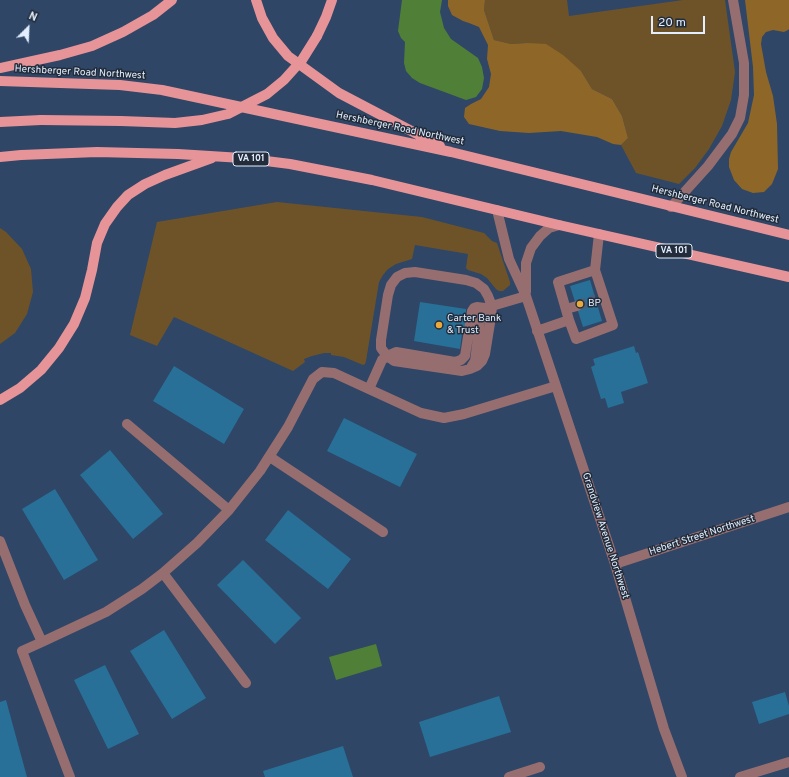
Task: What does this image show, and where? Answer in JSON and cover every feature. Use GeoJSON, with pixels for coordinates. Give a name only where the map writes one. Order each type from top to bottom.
{"type":"FeatureCollection","features":[{"type":"Feature","properties":{"kind":"main road"},"geometry":{"type":"LineString","coordinates":[[0,68],[60,55],[92,46],[123,32],[153,15],[172,0]]}},
{"type":"Feature","properties":{"kind":"main road"},"geometry":{"type":"LineString","coordinates":[[256,0],[262,18],[273,38],[288,56],[339,93],[451,152]]}},
{"type":"Feature","properties":{"kind":"main road"},"geometry":{"type":"LineString","coordinates":[[0,122],[41,120],[174,123],[202,120],[228,114],[267,94],[284,80],[302,60],[317,36],[332,0]]}},
{"type":"Feature","properties":{"kind":"main road","name":"Hershberger Road Northwest"},"geometry":{"type":"LineString","coordinates":[[0,81],[120,85],[162,90],[451,152],[789,235]]}},
{"type":"Feature","properties":{"kind":"main road","name":"VA 101"},"geometry":{"type":"LineString","coordinates":[[0,157],[97,152],[178,154],[242,158],[297,166],[372,180],[559,225],[789,277]]}},
{"type":"Feature","properties":{"kind":"main road"},"geometry":{"type":"LineString","coordinates":[[0,400],[20,388],[41,370],[59,348],[74,324],[85,298],[97,243],[105,224],[117,207],[128,195],[145,184],[215,156]]}},
{"type":"Feature","properties":{"kind":"street"},"geometry":{"type":"LineString","coordinates":[[671,207],[708,166],[732,134],[740,118],[744,95],[744,63],[733,0]]}},
{"type":"Feature","properties":{"kind":"street","name":"Grandview Avenue Northwest"},"geometry":{"type":"LineString","coordinates":[[497,210],[509,259],[526,296],[615,564],[664,729],[682,777]]}},
{"type":"Feature","properties":{"kind":"street","name":"Grandview Avenue Northwest"},"geometry":{"type":"LineString","coordinates":[[526,296],[526,263],[531,248],[540,236],[549,228],[559,225]]}},
{"type":"Feature","properties":{"kind":"street"},"geometry":{"type":"LineString","coordinates":[[595,270],[558,282],[576,339],[612,325],[599,298],[595,270],[599,234]]}},
{"type":"Feature","properties":{"kind":"street"},"geometry":{"type":"LineString","coordinates":[[415,272],[476,283],[484,289],[488,296],[489,307],[485,354],[482,361],[470,369],[462,371],[394,361],[387,356],[381,348],[388,295],[391,285],[397,277],[405,273],[415,272]]}},
{"type":"Feature","properties":{"kind":"street"},"geometry":{"type":"LineString","coordinates":[[369,389],[382,360],[396,352],[455,362],[461,360],[465,356],[472,310],[474,308],[489,307],[526,296]]}},
{"type":"Feature","properties":{"kind":"street"},"geometry":{"type":"LineString","coordinates":[[566,309],[577,306]]}},
{"type":"Feature","properties":{"kind":"street"},"geometry":{"type":"LineString","coordinates":[[537,331],[569,320]]}},
{"type":"Feature","properties":{"kind":"street"},"geometry":{"type":"LineString","coordinates":[[70,777],[22,650],[106,612],[142,589],[197,543],[229,510],[270,457],[288,427],[313,379],[322,372],[334,373],[421,413],[444,418],[464,414],[556,386]]}},
{"type":"Feature","properties":{"kind":"street"},"geometry":{"type":"LineString","coordinates":[[127,424],[229,510]]}},
{"type":"Feature","properties":{"kind":"street"},"geometry":{"type":"LineString","coordinates":[[270,457],[383,532]]}},
{"type":"Feature","properties":{"kind":"street","name":"Hebert Street Northwest"},"geometry":{"type":"LineString","coordinates":[[615,564],[789,507]]}},
{"type":"Feature","properties":{"kind":"street"},"geometry":{"type":"LineString","coordinates":[[0,541],[42,642]]}},
{"type":"Feature","properties":{"kind":"street"},"geometry":{"type":"LineString","coordinates":[[163,573],[246,683]]}},
{"type":"Feature","properties":{"kind":"street"},"geometry":{"type":"LineString","coordinates":[[740,777],[789,762]]}},
{"type":"Feature","properties":{"kind":"street"},"geometry":{"type":"LineString","coordinates":[[509,777],[540,767]]}},
{"type":"Feature","properties":{"kind":"shaded area"},"geometry":{"type":"Polygon","coordinates":[[[402,0],[442,0],[440,12],[444,28],[451,39],[478,58],[482,67],[484,78],[482,89],[476,97],[466,100],[420,83],[412,78],[406,71],[404,63],[405,42],[401,38],[398,31],[402,0]]]}},
{"type":"Feature","properties":{"kind":"shaded area"},"geometry":{"type":"Polygon","coordinates":[[[448,0],[485,0],[484,10],[494,40],[511,44],[546,44],[563,55],[581,71],[592,89],[612,99],[622,116],[628,138],[621,145],[613,144],[597,137],[561,131],[529,133],[500,131],[469,124],[464,117],[465,108],[481,99],[489,87],[491,74],[487,59],[488,45],[479,27],[452,15],[448,6],[448,0]]]}},
{"type":"Feature","properties":{"kind":"shaded area"},"geometry":{"type":"Polygon","coordinates":[[[485,0],[567,0],[569,16],[683,0],[725,0],[735,72],[731,100],[722,126],[709,149],[695,168],[679,184],[636,173],[621,145],[628,138],[622,116],[612,99],[592,89],[581,71],[527,43],[511,44],[494,40],[484,10],[485,0]]]}},
{"type":"Feature","properties":{"kind":"shaded area"},"geometry":{"type":"Polygon","coordinates":[[[745,0],[789,0],[789,29],[784,32],[773,30],[766,32],[762,37],[761,44],[766,72],[773,96],[777,124],[778,169],[772,184],[764,192],[753,193],[742,189],[734,180],[729,167],[731,152],[748,123],[754,95],[753,67],[745,0]]]}},
{"type":"Feature","properties":{"kind":"shaded area"},"geometry":{"type":"Polygon","coordinates":[[[277,202],[422,217],[484,233],[492,241],[497,243],[510,285],[503,291],[499,291],[487,278],[481,274],[468,270],[466,268],[468,254],[415,245],[412,259],[396,264],[388,269],[379,282],[366,361],[363,365],[344,357],[331,355],[331,353],[324,353],[304,359],[305,362],[293,371],[174,317],[157,346],[130,335],[157,222],[277,202]]]}},
{"type":"Feature","properties":{"kind":"shaded area"},"geometry":{"type":"Polygon","coordinates":[[[0,228],[6,232],[22,249],[31,269],[33,292],[27,314],[15,333],[0,344],[0,228]]]}},
{"type":"Feature","properties":{"kind":"shaded area"},"geometry":{"type":"Polygon","coordinates":[[[376,644],[382,666],[336,680],[329,657],[376,644]]]}},
{"type":"Feature","properties":{"kind":"building"},"geometry":{"type":"Polygon","coordinates":[[[590,280],[602,321],[583,327],[570,286],[590,280]]]}},
{"type":"Feature","properties":{"kind":"building"},"geometry":{"type":"Polygon","coordinates":[[[420,302],[466,309],[466,313],[477,315],[475,329],[463,327],[460,349],[414,341],[420,302]]]}},
{"type":"Feature","properties":{"kind":"building"},"geometry":{"type":"Polygon","coordinates":[[[634,346],[636,353],[638,352],[648,383],[621,392],[624,403],[608,408],[605,398],[601,399],[591,367],[595,365],[593,359],[634,346]]]}},
{"type":"Feature","properties":{"kind":"building"},"geometry":{"type":"Polygon","coordinates":[[[174,366],[244,409],[224,444],[153,401],[174,366]]]}},
{"type":"Feature","properties":{"kind":"building"},"geometry":{"type":"Polygon","coordinates":[[[344,418],[417,454],[400,487],[327,451],[344,418]]]}},
{"type":"Feature","properties":{"kind":"building"},"geometry":{"type":"Polygon","coordinates":[[[110,450],[163,514],[133,539],[80,475],[110,450]]]}},
{"type":"Feature","properties":{"kind":"building"},"geometry":{"type":"Polygon","coordinates":[[[55,489],[98,560],[64,580],[22,509],[55,489]]]}},
{"type":"Feature","properties":{"kind":"building"},"geometry":{"type":"Polygon","coordinates":[[[288,510],[351,559],[328,589],[265,540],[288,510]]]}},
{"type":"Feature","properties":{"kind":"building"},"geometry":{"type":"Polygon","coordinates":[[[243,560],[301,618],[275,644],[217,585],[243,560]]]}},
{"type":"Feature","properties":{"kind":"building"},"geometry":{"type":"Polygon","coordinates":[[[164,630],[206,698],[172,719],[130,651],[164,630]]]}},
{"type":"Feature","properties":{"kind":"building"},"geometry":{"type":"Polygon","coordinates":[[[105,665],[139,734],[108,749],[74,680],[105,665]]]}},
{"type":"Feature","properties":{"kind":"building"},"geometry":{"type":"Polygon","coordinates":[[[785,692],[789,706],[789,714],[759,724],[752,702],[785,692]]]}},
{"type":"Feature","properties":{"kind":"building"},"geometry":{"type":"Polygon","coordinates":[[[499,696],[511,732],[430,757],[419,722],[499,696]]]}},
{"type":"Feature","properties":{"kind":"building"},"geometry":{"type":"Polygon","coordinates":[[[6,700],[27,777],[0,777],[0,702],[6,700]]]}},
{"type":"Feature","properties":{"kind":"building"},"geometry":{"type":"Polygon","coordinates":[[[343,746],[353,777],[265,777],[263,771],[343,746]]]}},
{"type":"Feature","properties":{"kind":"tunnel"},"geometry":{"type":"LineString","coordinates":[[577,306],[596,299]]}},
{"type":"Feature","properties":{"kind":"place","name":"BP"},"geometry":{"type":"Point","coordinates":[580,304]}},
{"type":"Feature","properties":{"kind":"place","name":"Carter Bank & Trust"},"geometry":{"type":"Point","coordinates":[439,325]}}]}
